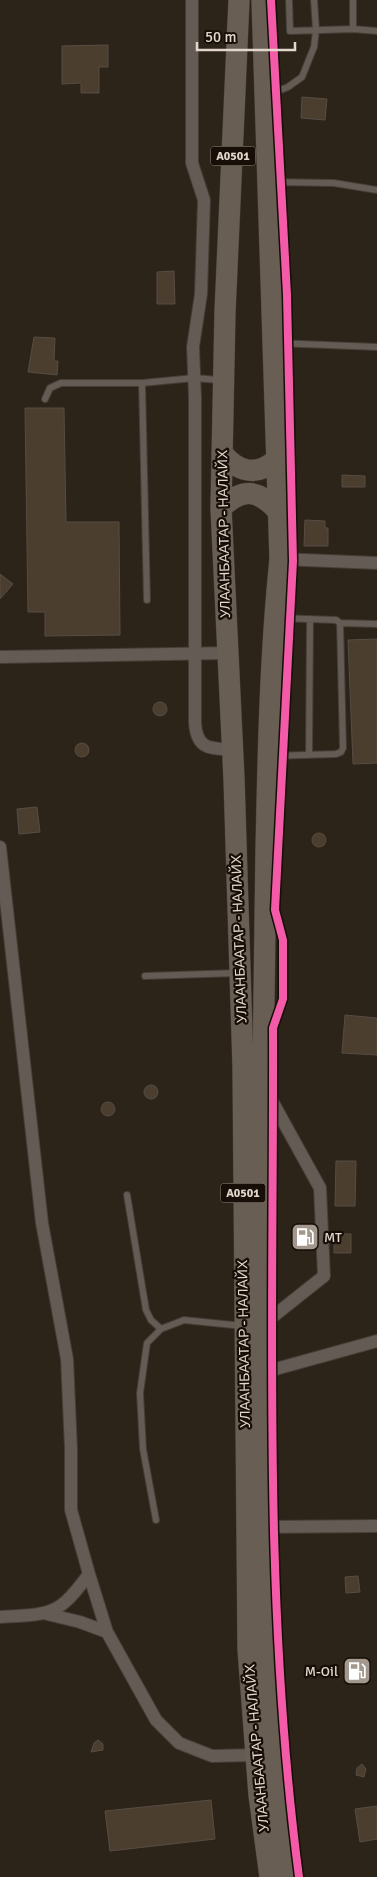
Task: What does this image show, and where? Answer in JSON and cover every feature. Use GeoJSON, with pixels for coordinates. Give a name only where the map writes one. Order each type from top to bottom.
{"type":"FeatureCollection","features":[{"type":"Feature","properties":{"kind":"highway","name":"УЛААНБААТАР - НАЛАЙХ"},"geometry":{"type":"LineString","coordinates":[[239,0],[223,380],[221,508],[233,750],[253,1326],[261,1370],[265,1653],[276,1799],[286,1877]]}},
{"type":"Feature","properties":{"kind":"highway","name":"УЛААНБААТАР - НАЛАЙХ"},"geometry":{"type":"LineString","coordinates":[[262,0],[276,509],[280,560],[274,618],[268,756],[263,1091],[253,1326],[248,1649],[256,1756],[270,1877]]}},
{"type":"Feature","properties":{"kind":"highway"},"geometry":{"type":"LineString","coordinates":[[222,453],[232,465],[241,469],[253,470],[268,467],[276,460]]}},
{"type":"Feature","properties":{"kind":"highway"},"geometry":{"type":"LineString","coordinates":[[221,508],[230,499],[249,493],[268,501],[276,509]]}},
{"type":"Feature","properties":{"kind":"street"},"geometry":{"type":"LineString","coordinates":[[192,0],[192,163],[204,200],[202,282],[193,347],[193,652],[196,733],[200,742],[208,748],[233,750]]}},
{"type":"Feature","properties":{"kind":"street"},"geometry":{"type":"LineString","coordinates":[[280,560],[377,563]]}},
{"type":"Feature","properties":{"kind":"street"},"geometry":{"type":"LineString","coordinates":[[0,657],[193,652],[227,653]]}},
{"type":"Feature","properties":{"kind":"street"},"geometry":{"type":"LineString","coordinates":[[0,847],[5,921],[20,1016],[42,1222],[67,1359],[71,1449],[71,1510],[89,1574],[107,1632],[156,1720],[179,1743],[212,1756],[256,1756]]}},
{"type":"Feature","properties":{"kind":"street"},"geometry":{"type":"LineString","coordinates":[[253,1326],[324,1276],[320,1188],[272,1101],[263,1091]]}},
{"type":"Feature","properties":{"kind":"street"},"geometry":{"type":"LineString","coordinates":[[261,1370],[272,1370],[377,1341]]}},
{"type":"Feature","properties":{"kind":"street"},"geometry":{"type":"LineString","coordinates":[[262,1526],[377,1526]]}},
{"type":"Feature","properties":{"kind":"street"},"geometry":{"type":"LineString","coordinates":[[47,1614],[69,1601],[89,1574]]}},
{"type":"Feature","properties":{"kind":"street"},"geometry":{"type":"LineString","coordinates":[[0,1618],[47,1614],[80,1622],[107,1632]]}},
{"type":"Feature","properties":{"kind":"lane"},"geometry":{"type":"LineString","coordinates":[[289,0],[290,30],[352,29],[377,31]]}},
{"type":"Feature","properties":{"kind":"lane"},"geometry":{"type":"LineString","coordinates":[[264,96],[288,86],[302,77],[314,47],[316,30],[314,0]]}},
{"type":"Feature","properties":{"kind":"lane"},"geometry":{"type":"LineString","coordinates":[[352,29],[354,0]]}},
{"type":"Feature","properties":{"kind":"lane"},"geometry":{"type":"LineString","coordinates":[[267,182],[334,183],[377,190]]}},
{"type":"Feature","properties":{"kind":"lane"},"geometry":{"type":"LineString","coordinates":[[272,343],[377,348]]}},
{"type":"Feature","properties":{"kind":"lane"},"geometry":{"type":"LineString","coordinates":[[46,399],[50,388],[61,383],[142,383],[194,378],[223,380]]}},
{"type":"Feature","properties":{"kind":"lane"},"geometry":{"type":"LineString","coordinates":[[142,383],[148,600]]}},
{"type":"Feature","properties":{"kind":"lane"},"geometry":{"type":"LineString","coordinates":[[274,618],[336,620],[340,623],[377,624]]}},
{"type":"Feature","properties":{"kind":"lane"},"geometry":{"type":"LineString","coordinates":[[309,755],[310,619]]}},
{"type":"Feature","properties":{"kind":"lane"},"geometry":{"type":"LineString","coordinates":[[268,756],[336,754],[341,752],[343,748],[340,623]]}},
{"type":"Feature","properties":{"kind":"lane"},"geometry":{"type":"LineString","coordinates":[[145,976],[240,973]]}},
{"type":"Feature","properties":{"kind":"lane"},"geometry":{"type":"LineString","coordinates":[[127,1195],[146,1310],[151,1320],[161,1329]]}},
{"type":"Feature","properties":{"kind":"lane"},"geometry":{"type":"LineString","coordinates":[[156,1520],[143,1449],[140,1393],[147,1343],[161,1329],[184,1320],[253,1326]]}},
{"type":"Feature","properties":{"kind":"building"},"geometry":{"type":"Polygon","coordinates":[[[108,45],[108,67],[99,67],[99,93],[81,93],[81,83],[62,84],[62,46],[108,45]]]}},
{"type":"Feature","properties":{"kind":"building"},"geometry":{"type":"Polygon","coordinates":[[[302,97],[327,99],[325,120],[301,118],[302,97]]]}},
{"type":"Feature","properties":{"kind":"building"},"geometry":{"type":"Polygon","coordinates":[[[174,271],[175,304],[157,304],[157,272],[174,271]]]}},
{"type":"Feature","properties":{"kind":"building"},"geometry":{"type":"Polygon","coordinates":[[[34,337],[55,338],[54,361],[58,361],[57,375],[28,372],[34,337]]]}},
{"type":"Feature","properties":{"kind":"building"},"geometry":{"type":"Polygon","coordinates":[[[25,408],[64,408],[66,522],[119,522],[120,635],[45,636],[45,612],[28,612],[25,408]]]}},
{"type":"Feature","properties":{"kind":"building"},"geometry":{"type":"Polygon","coordinates":[[[342,475],[365,476],[365,487],[342,487],[342,475]]]}},
{"type":"Feature","properties":{"kind":"building"},"geometry":{"type":"Polygon","coordinates":[[[305,520],[325,521],[325,528],[328,528],[328,546],[304,546],[305,520]]]}},
{"type":"Feature","properties":{"kind":"building"},"geometry":{"type":"Polygon","coordinates":[[[0,574],[13,584],[0,599],[0,574]]]}},
{"type":"Feature","properties":{"kind":"building"},"geometry":{"type":"Polygon","coordinates":[[[377,639],[377,763],[353,764],[348,640],[377,639]]]}},
{"type":"Feature","properties":{"kind":"building"},"geometry":{"type":"Polygon","coordinates":[[[160,702],[165,704],[167,709],[165,714],[160,716],[155,714],[153,709],[155,704],[160,702]]]}},
{"type":"Feature","properties":{"kind":"building"},"geometry":{"type":"Polygon","coordinates":[[[82,743],[87,745],[89,750],[87,755],[82,757],[77,755],[75,750],[77,745],[82,743]]]}},
{"type":"Feature","properties":{"kind":"building"},"geometry":{"type":"Polygon","coordinates":[[[37,807],[40,832],[19,834],[17,809],[37,807]]]}},
{"type":"Feature","properties":{"kind":"building"},"geometry":{"type":"Polygon","coordinates":[[[319,833],[324,835],[326,840],[324,845],[319,847],[314,845],[312,840],[314,835],[319,833]]]}},
{"type":"Feature","properties":{"kind":"building"},"geometry":{"type":"Polygon","coordinates":[[[345,1015],[377,1018],[377,1055],[342,1053],[345,1015]]]}},
{"type":"Feature","properties":{"kind":"building"},"geometry":{"type":"Polygon","coordinates":[[[151,1085],[156,1087],[158,1092],[156,1097],[151,1099],[146,1097],[144,1092],[146,1087],[151,1085]]]}},
{"type":"Feature","properties":{"kind":"building"},"geometry":{"type":"Polygon","coordinates":[[[108,1102],[113,1104],[115,1109],[113,1114],[108,1116],[103,1114],[101,1109],[103,1104],[108,1102]]]}},
{"type":"Feature","properties":{"kind":"building"},"geometry":{"type":"Polygon","coordinates":[[[336,1161],[356,1161],[355,1206],[335,1206],[336,1161]]]}},
{"type":"Feature","properties":{"kind":"building"},"geometry":{"type":"Polygon","coordinates":[[[334,1234],[351,1234],[351,1253],[334,1253],[334,1234]]]}},
{"type":"Feature","properties":{"kind":"building"},"geometry":{"type":"Polygon","coordinates":[[[358,1576],[360,1592],[346,1593],[345,1577],[358,1576]]]}},
{"type":"Feature","properties":{"kind":"building"},"geometry":{"type":"Polygon","coordinates":[[[98,1740],[103,1744],[103,1750],[91,1752],[94,1743],[98,1740]]]}},
{"type":"Feature","properties":{"kind":"building"},"geometry":{"type":"Polygon","coordinates":[[[362,1764],[366,1769],[364,1777],[356,1775],[357,1768],[362,1764]]]}},
{"type":"Feature","properties":{"kind":"building"},"geometry":{"type":"Polygon","coordinates":[[[211,1800],[215,1839],[110,1851],[105,1811],[211,1800]]]}},
{"type":"Feature","properties":{"kind":"building"},"geometry":{"type":"Polygon","coordinates":[[[377,1806],[377,1839],[360,1842],[355,1809],[377,1806]]]}},
{"type":"Feature","properties":{"kind":"cycle path"},"geometry":{"type":"LineString","coordinates":[[271,0],[287,295],[293,561],[275,910],[283,940],[283,999],[273,1028],[272,1453],[279,1666],[287,1771],[299,1877]]}},
{"type":"Feature","properties":{"kind":"place","name":"MT"},"geometry":{"type":"Point","coordinates":[305,1237]}},
{"type":"Feature","properties":{"kind":"place","name":"M-Oil"},"geometry":{"type":"Point","coordinates":[357,1671]}}]}
